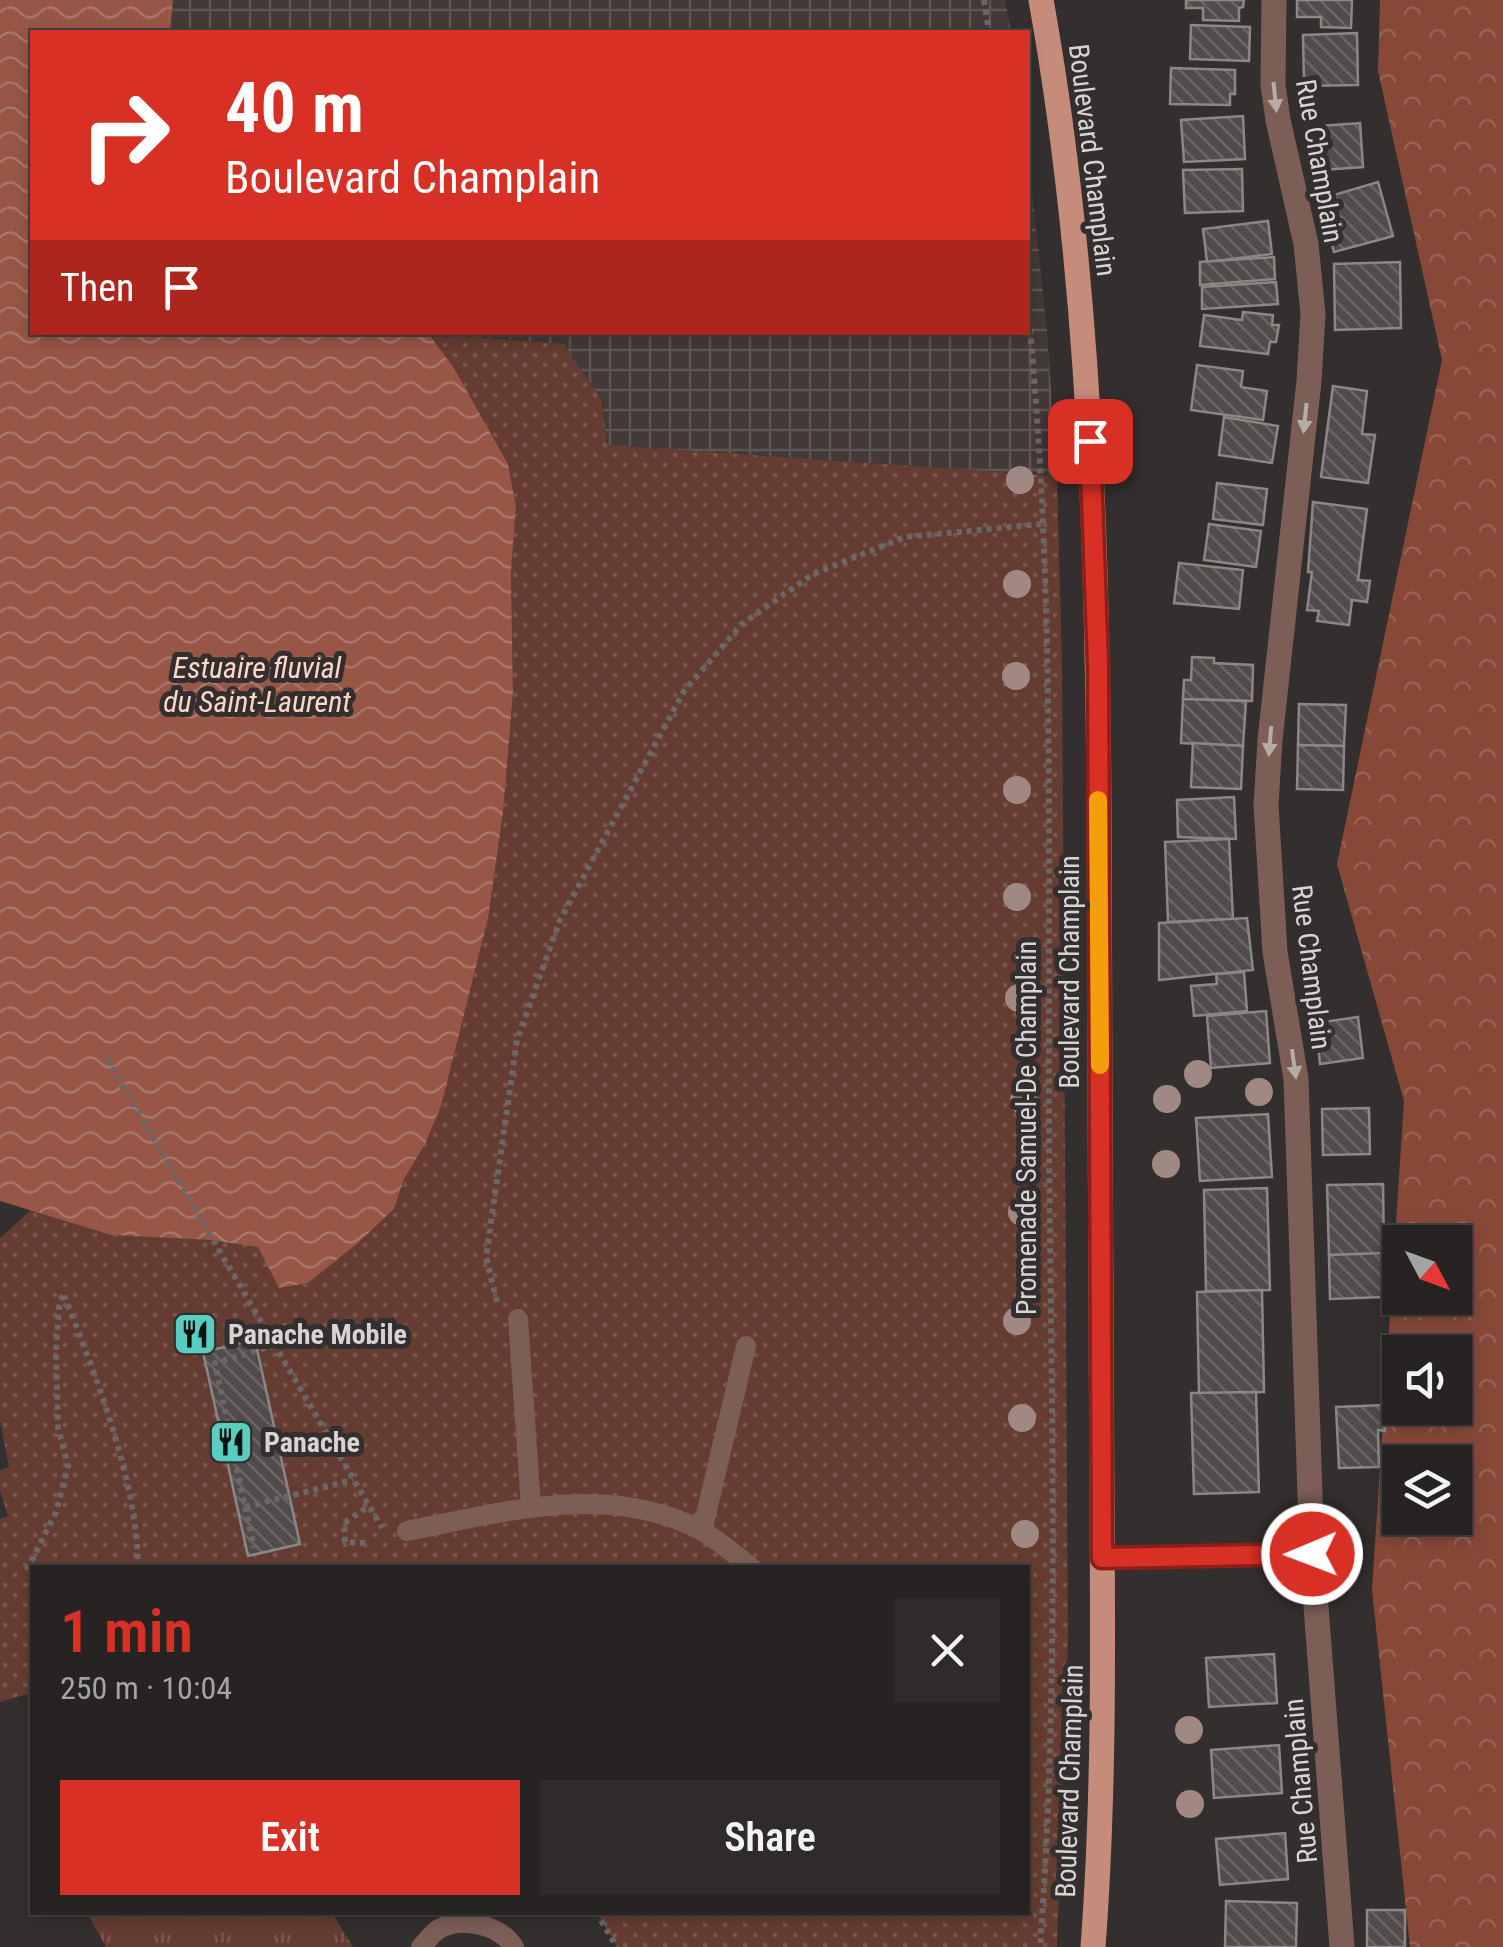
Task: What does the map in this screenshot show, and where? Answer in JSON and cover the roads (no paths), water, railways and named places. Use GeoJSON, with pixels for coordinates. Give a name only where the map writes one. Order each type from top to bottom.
{"type":"FeatureCollection","features":[{"type":"Feature","properties":{"kind":"main road","name":"Boulevard Champlain"},"geometry":{"type":"LineString","coordinates":[[1041,0],[1074,240],[1095,550],[1102,1558],[1099,1826],[1093,1947]]}},
{"type":"Feature","properties":{"kind":"street","name":"Rue Champlain"},"geometry":{"type":"LineString","coordinates":[[1274,0],[1276,102],[1306,244],[1313,314],[1266,804],[1275,952],[1296,1079],[1312,1554],[1342,1947]]}},
{"type":"Feature","properties":{"kind":"lane"},"geometry":{"type":"LineString","coordinates":[[518,1319],[531,1507]]}},
{"type":"Feature","properties":{"kind":"lane"},"geometry":{"type":"LineString","coordinates":[[702,1530],[746,1346]]}},
{"type":"Feature","properties":{"kind":"lane"},"geometry":{"type":"LineString","coordinates":[[397,1534],[531,1507],[595,1502],[645,1510],[702,1530],[748,1565]]}},
{"type":"Feature","properties":{"kind":"lane"},"geometry":{"type":"LineString","coordinates":[[1102,1558],[1312,1554]]}},
{"type":"Feature","properties":{"kind":"lane"},"geometry":{"type":"LineString","coordinates":[[421,1947],[439,1929],[474,1922],[509,1939],[514,1947]]}},
{"type":"Feature","properties":{"kind":"water","name":"Estuaire fluvial du Saint-Laurent"},"geometry":{"type":"Polygon","coordinates":[[[0,0],[173,0],[170,30],[30,30],[30,335],[429,335],[454,368],[508,464],[516,506],[511,572],[513,693],[503,813],[488,919],[441,1106],[404,1179],[394,1209],[308,1283],[279,1288],[258,1247],[211,1240],[111,1235],[0,1201],[0,0]]]}},
{"type":"Feature","properties":{"kind":"place","name":"Panache Mobile"},"geometry":{"type":"Point","coordinates":[195,1334]}},
{"type":"Feature","properties":{"kind":"place","name":"Panache"},"geometry":{"type":"Point","coordinates":[231,1442]}}]}
